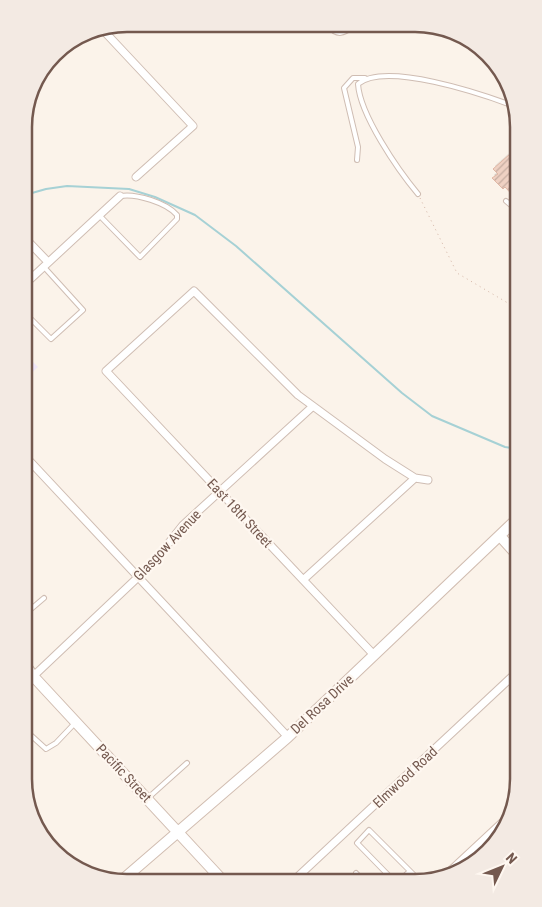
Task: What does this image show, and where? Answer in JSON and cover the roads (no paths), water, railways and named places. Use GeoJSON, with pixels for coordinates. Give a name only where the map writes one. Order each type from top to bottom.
{"type":"FeatureCollection","features":[{"type":"Feature","properties":{"kind":"main road","name":"Del Rosa Drive"},"geometry":{"type":"LineString","coordinates":[[130,874],[288,737],[509,527]]}},
{"type":"Feature","properties":{"kind":"main road"},"geometry":{"type":"LineString","coordinates":[[500,536],[509,546]]}},
{"type":"Feature","properties":{"kind":"main road","name":"Pacific Street"},"geometry":{"type":"LineString","coordinates":[[33,676],[217,874]]}},
{"type":"Feature","properties":{"kind":"street"},"geometry":{"type":"LineString","coordinates":[[107,35],[193,126],[136,177]]}},
{"type":"Feature","properties":{"kind":"street"},"geometry":{"type":"LineString","coordinates":[[32,278],[120,196]]}},
{"type":"Feature","properties":{"kind":"street"},"geometry":{"type":"LineString","coordinates":[[32,247],[46,265]]}},
{"type":"Feature","properties":{"kind":"street","name":"East 18th Street"},"geometry":{"type":"LineString","coordinates":[[312,407],[194,291],[106,371],[374,655]]}},
{"type":"Feature","properties":{"kind":"street"},"geometry":{"type":"LineString","coordinates":[[312,407],[414,478],[428,480]]}},
{"type":"Feature","properties":{"kind":"street","name":"Glasgow Avenue"},"geometry":{"type":"LineString","coordinates":[[33,676],[153,563],[183,525],[312,407]]}},
{"type":"Feature","properties":{"kind":"street"},"geometry":{"type":"LineString","coordinates":[[32,465],[288,737]]}},
{"type":"Feature","properties":{"kind":"street"},"geometry":{"type":"LineString","coordinates":[[303,580],[414,478]]}},
{"type":"Feature","properties":{"kind":"street","name":"Elmwood Road"},"geometry":{"type":"LineString","coordinates":[[301,874],[509,679]]}},
{"type":"Feature","properties":{"kind":"lane"},"geometry":{"type":"LineString","coordinates":[[357,160],[358,147],[344,88],[353,78],[391,76],[459,87],[506,103]]}},
{"type":"Feature","properties":{"kind":"lane"},"geometry":{"type":"LineString","coordinates":[[365,78],[358,84],[359,98],[401,174],[418,194]]}},
{"type":"Feature","properties":{"kind":"lane"},"geometry":{"type":"LineString","coordinates":[[99,215],[140,258],[177,219],[177,215],[173,210],[162,205],[134,196],[120,196]]}},
{"type":"Feature","properties":{"kind":"lane"},"geometry":{"type":"LineString","coordinates":[[506,201],[510,204]]}},
{"type":"Feature","properties":{"kind":"lane"},"geometry":{"type":"LineString","coordinates":[[32,320],[52,339],[83,310],[46,265]]}},
{"type":"Feature","properties":{"kind":"lane"},"geometry":{"type":"LineString","coordinates":[[32,608],[44,598]]}},
{"type":"Feature","properties":{"kind":"lane"},"geometry":{"type":"LineString","coordinates":[[32,736],[46,749],[56,743],[76,722]]}},
{"type":"Feature","properties":{"kind":"lane"},"geometry":{"type":"LineString","coordinates":[[147,799],[187,763]]}},
{"type":"Feature","properties":{"kind":"lane"},"geometry":{"type":"LineString","coordinates":[[387,874],[357,843],[369,830],[413,874]]}},
{"type":"Feature","properties":{"kind":"lane"},"geometry":{"type":"LineString","coordinates":[[406,874],[410,871]]}},
{"type":"Feature","properties":{"kind":"waterway"},"geometry":{"type":"LineString","coordinates":[[32,193],[67,186],[129,189],[155,197],[195,215],[236,246],[402,393],[432,416],[510,448]]}}]}
